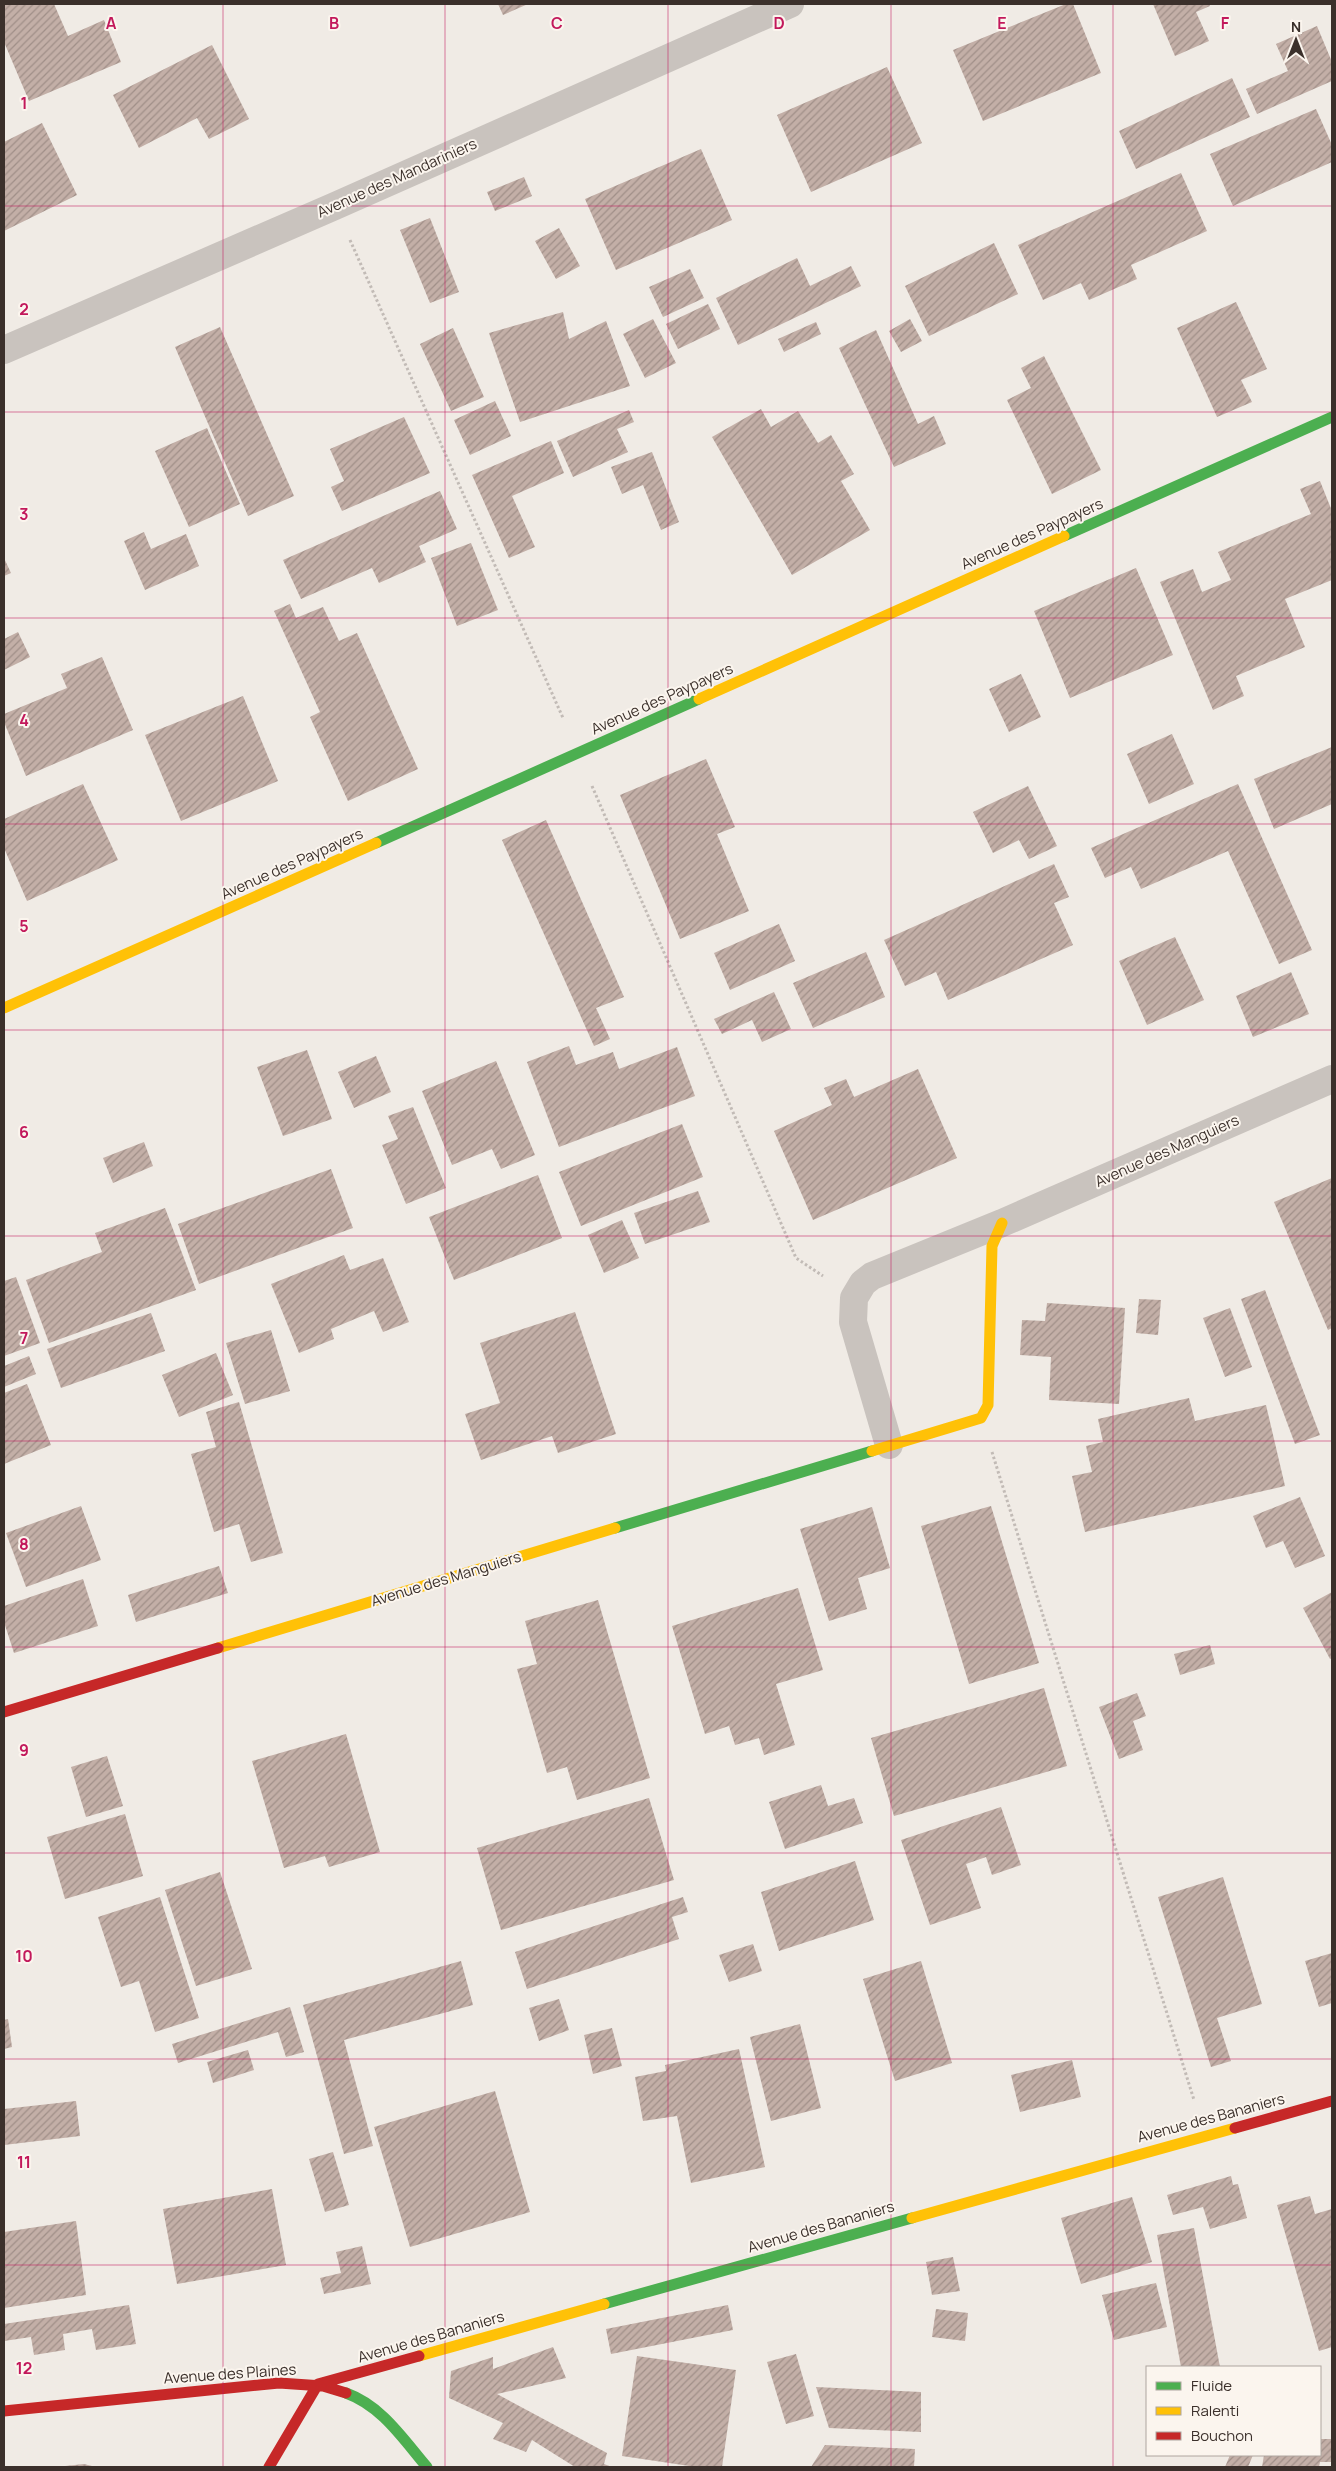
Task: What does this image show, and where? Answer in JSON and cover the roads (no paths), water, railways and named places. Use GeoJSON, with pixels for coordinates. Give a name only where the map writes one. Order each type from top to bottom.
{"type":"FeatureCollection","features":[{"type":"Feature","properties":{"kind":"street","name":"Avenue des Mandariniers"},"geometry":{"type":"LineString","coordinates":[[4,350],[335,206],[790,4]]}},
{"type":"Feature","properties":{"kind":"street","name":"Avenue des Paypayers"},"geometry":{"type":"LineString","coordinates":[[4,1008],[1332,417]]}},
{"type":"Feature","properties":{"kind":"street","name":"Avenue des Manguiers"},"geometry":{"type":"LineString","coordinates":[[889,1445],[852,1322],[854,1298],[863,1283],[872,1276],[1002,1223],[1332,1079]]}},
{"type":"Feature","properties":{"kind":"street","name":"Avenue des Manguiers"},"geometry":{"type":"LineString","coordinates":[[4,1712],[982,1418],[988,1405],[992,1246],[1002,1223]]}},
{"type":"Feature","properties":{"kind":"street","name":"Avenue des Bananiers"},"geometry":{"type":"LineString","coordinates":[[318,2384],[1332,2100]]}},
{"type":"Feature","properties":{"kind":"street","name":"Avenue des Plaines"},"geometry":{"type":"LineString","coordinates":[[4,2411],[264,2384],[291,2382],[318,2384],[349,2393],[377,2411],[427,2467]]}},
{"type":"Feature","properties":{"kind":"street"},"geometry":{"type":"LineString","coordinates":[[269,2467],[318,2384]]}}]}
